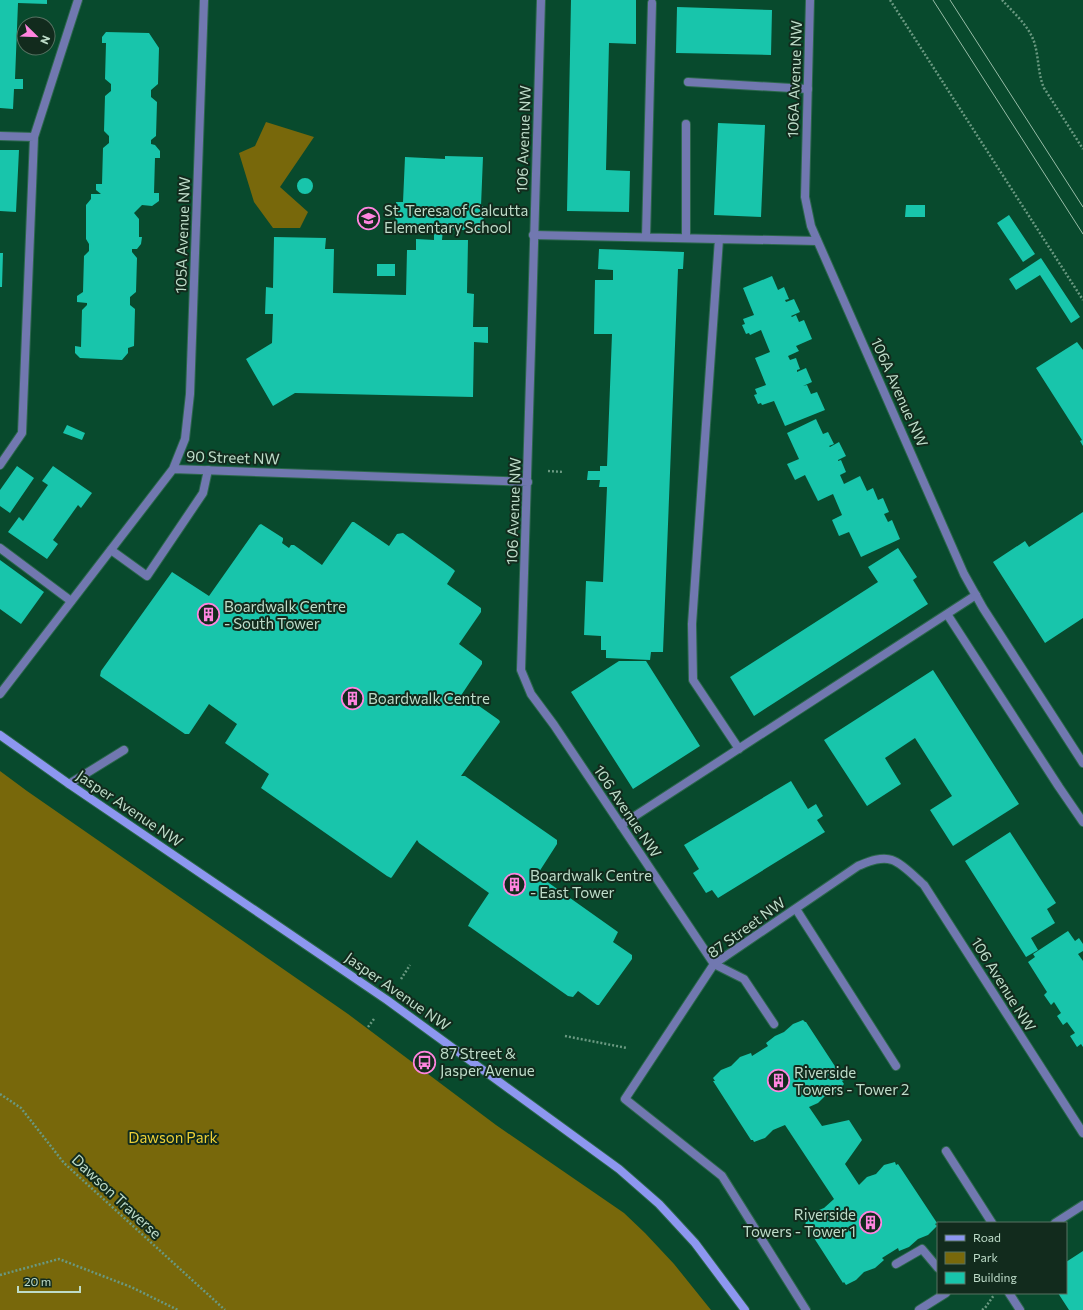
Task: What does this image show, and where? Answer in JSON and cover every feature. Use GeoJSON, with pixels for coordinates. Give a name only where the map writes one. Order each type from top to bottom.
{"type":"FeatureCollection","features":[{"type":"Feature","properties":{"kind":"main road","name":"Jasper Avenue NW"},"geometry":{"type":"LineString","coordinates":[[0,735],[69,784],[387,1000],[619,1170],[659,1204],[695,1243],[744,1310]]}},
{"type":"Feature","properties":{"kind":"street"},"geometry":{"type":"LineString","coordinates":[[0,465],[22,433],[34,137],[78,0]]}},
{"type":"Feature","properties":{"kind":"street","name":"105A Avenue NW"},"geometry":{"type":"LineString","coordinates":[[173,469],[185,439],[190,394],[204,0]]}},
{"type":"Feature","properties":{"kind":"street","name":"106 Avenue NW"},"geometry":{"type":"LineString","coordinates":[[541,0],[533,235],[528,482],[521,670],[531,694],[554,724],[714,964]]}},
{"type":"Feature","properties":{"kind":"street","name":"106A Avenue NW"},"geometry":{"type":"LineString","coordinates":[[810,0],[804,198],[811,226],[958,561],[976,596],[1083,762]]}},
{"type":"Feature","properties":{"kind":"street"},"geometry":{"type":"LineString","coordinates":[[646,237],[652,3]]}},
{"type":"Feature","properties":{"kind":"street"},"geometry":{"type":"LineString","coordinates":[[688,82],[808,89]]}},
{"type":"Feature","properties":{"kind":"street"},"geometry":{"type":"LineString","coordinates":[[686,124],[686,238]]}},
{"type":"Feature","properties":{"kind":"street"},"geometry":{"type":"LineString","coordinates":[[0,136],[34,137]]}},
{"type":"Feature","properties":{"kind":"street"},"geometry":{"type":"LineString","coordinates":[[533,235],[818,241]]}},
{"type":"Feature","properties":{"kind":"street"},"geometry":{"type":"LineString","coordinates":[[718,239],[692,624],[692,680],[739,749]]}},
{"type":"Feature","properties":{"kind":"street","name":"90 Street NW"},"geometry":{"type":"LineString","coordinates":[[0,694],[173,469],[528,482]]}},
{"type":"Feature","properties":{"kind":"street"},"geometry":{"type":"LineString","coordinates":[[111,550],[147,576],[203,493],[208,470]]}},
{"type":"Feature","properties":{"kind":"street"},"geometry":{"type":"LineString","coordinates":[[0,548],[71,601]]}},
{"type":"Feature","properties":{"kind":"street"},"geometry":{"type":"LineString","coordinates":[[621,825],[976,596]]}},
{"type":"Feature","properties":{"kind":"street"},"geometry":{"type":"LineString","coordinates":[[947,614],[1083,822]]}},
{"type":"Feature","properties":{"kind":"street"},"geometry":{"type":"LineString","coordinates":[[69,784],[124,750]]}},
{"type":"Feature","properties":{"kind":"street","name":"87 Street NW"},"geometry":{"type":"LineString","coordinates":[[806,1310],[722,1176],[625,1099],[714,964],[858,866],[875,860],[892,860]]}},
{"type":"Feature","properties":{"kind":"street","name":"106 Avenue NW"},"geometry":{"type":"LineString","coordinates":[[892,860],[909,871],[924,884],[1083,1133]]}},
{"type":"Feature","properties":{"kind":"street"},"geometry":{"type":"LineString","coordinates":[[796,908],[896,1066]]}},
{"type":"Feature","properties":{"kind":"street"},"geometry":{"type":"LineString","coordinates":[[714,964],[744,980],[774,1024]]}},
{"type":"Feature","properties":{"kind":"street"},"geometry":{"type":"LineString","coordinates":[[946,1151],[991,1222]]}},
{"type":"Feature","properties":{"kind":"street"},"geometry":{"type":"LineString","coordinates":[[1057,1222],[1083,1205]]}},
{"type":"Feature","properties":{"kind":"street"},"geometry":{"type":"LineString","coordinates":[[896,1264],[922,1249],[937,1267]]}},
{"type":"Feature","properties":{"kind":"street"},"geometry":{"type":"LineString","coordinates":[[919,1310],[944,1294]]}},
{"type":"Feature","properties":{"kind":"street"},"geometry":{"type":"LineString","coordinates":[[1010,1294],[1020,1310]]}},
{"type":"Feature","properties":{"kind":"path"},"geometry":{"type":"LineString","coordinates":[[890,0],[1083,300]]}},
{"type":"Feature","properties":{"kind":"path"},"geometry":{"type":"LineString","coordinates":[[1002,0],[1030,33],[1035,44],[1040,78],[1044,88],[1083,149]]}},
{"type":"Feature","properties":{"kind":"path"},"geometry":{"type":"LineString","coordinates":[[548,471],[564,472]]}},
{"type":"Feature","properties":{"kind":"path"},"geometry":{"type":"LineString","coordinates":[[401,979],[410,964]]}},
{"type":"Feature","properties":{"kind":"path"},"geometry":{"type":"LineString","coordinates":[[368,1027],[374,1019]]}},
{"type":"Feature","properties":{"kind":"path"},"geometry":{"type":"LineString","coordinates":[[565,1036],[626,1048]]}},
{"type":"Feature","properties":{"kind":"path","name":"Dawson Traverse"},"geometry":{"type":"LineString","coordinates":[[0,1094],[22,1108],[64,1163],[225,1310]]}},
{"type":"Feature","properties":{"kind":"path"},"geometry":{"type":"LineString","coordinates":[[0,1275],[58,1259],[131,1287],[178,1310]]}},
{"type":"Feature","properties":{"kind":"path"},"geometry":{"type":"LineString","coordinates":[[982,1310],[994,1294]]}},
{"type":"Feature","properties":{"kind":"green space"},"geometry":{"type":"Polygon","coordinates":[[[266,122],[314,137],[280,187],[308,212],[300,228],[273,228],[254,202],[239,153],[255,146],[266,122]]]}},
{"type":"Feature","properties":{"kind":"green space","name":"Dawson Park"},"geometry":{"type":"Polygon","coordinates":[[[0,771],[348,1014],[496,1125],[624,1213],[674,1264],[711,1310],[0,1310],[0,771]]]}},
{"type":"Feature","properties":{"kind":"building"},"geometry":{"type":"Polygon","coordinates":[[[0,0],[47,0],[47,4],[18,3],[17,16],[16,16],[15,79],[23,79],[23,89],[14,89],[13,109],[0,108],[0,0]]]}},
{"type":"Feature","properties":{"kind":"building"},"geometry":{"type":"Polygon","coordinates":[[[571,0],[636,0],[636,44],[609,43],[606,170],[630,171],[629,212],[567,211],[571,0]]]}},
{"type":"Feature","properties":{"kind":"building"},"geometry":{"type":"Polygon","coordinates":[[[677,7],[772,10],[771,55],[676,53],[677,7]]]}},
{"type":"Feature","properties":{"kind":"building"},"geometry":{"type":"Polygon","coordinates":[[[106,32],[149,33],[159,48],[158,84],[151,90],[151,97],[157,102],[156,136],[151,140],[151,144],[155,145],[160,151],[160,158],[155,158],[154,193],[159,193],[159,201],[152,206],[142,205],[134,213],[139,219],[139,237],[142,237],[141,244],[137,249],[132,249],[132,252],[137,258],[136,292],[130,297],[130,305],[135,309],[134,346],[128,348],[128,353],[122,360],[80,358],[75,353],[75,346],[81,347],[82,310],[87,305],[87,303],[77,302],[77,296],[83,292],[84,256],[89,251],[89,244],[86,239],[86,205],[91,199],[91,194],[101,194],[96,190],[96,184],[102,184],[103,148],[109,143],[109,136],[104,131],[105,96],[111,91],[111,84],[105,79],[106,43],[102,43],[102,37],[106,32]]]}},
{"type":"Feature","properties":{"kind":"building"},"geometry":{"type":"Polygon","coordinates":[[[718,123],[765,125],[761,217],[714,215],[718,123]]]}},
{"type":"Feature","properties":{"kind":"building"},"geometry":{"type":"Polygon","coordinates":[[[0,150],[19,150],[16,212],[0,211],[0,150]]]}},
{"type":"Feature","properties":{"kind":"building"},"geometry":{"type":"Polygon","coordinates":[[[445,156],[483,157],[481,206],[484,206],[483,231],[443,229],[442,240],[468,240],[467,293],[474,294],[473,327],[488,327],[488,343],[474,342],[473,397],[295,393],[273,406],[246,359],[272,343],[273,314],[265,314],[266,287],[273,288],[274,237],[326,238],[325,249],[334,249],[333,293],[406,295],[407,250],[416,250],[416,239],[434,240],[434,229],[395,227],[396,202],[403,202],[405,157],[445,159],[445,156]]]}},
{"type":"Feature","properties":{"kind":"building"},"geometry":{"type":"Polygon","coordinates":[[[305,178],[311,180],[313,186],[311,192],[305,194],[299,192],[297,186],[299,180],[305,178]]]}},
{"type":"Feature","properties":{"kind":"building"},"geometry":{"type":"Polygon","coordinates":[[[906,205],[925,205],[925,217],[905,217],[906,205]]]}},
{"type":"Feature","properties":{"kind":"building"},"geometry":{"type":"Polygon","coordinates":[[[1009,215],[1035,254],[1023,262],[997,223],[1009,215]]]}},
{"type":"Feature","properties":{"kind":"building"},"geometry":{"type":"Polygon","coordinates":[[[599,249],[684,252],[683,269],[678,269],[663,652],[651,652],[650,660],[606,658],[606,650],[601,650],[601,636],[584,635],[586,581],[603,582],[607,487],[599,487],[600,480],[587,480],[588,471],[600,471],[600,466],[607,466],[612,334],[594,334],[595,280],[613,280],[613,270],[598,269],[599,249]]]}},
{"type":"Feature","properties":{"kind":"building"},"geometry":{"type":"Polygon","coordinates":[[[0,253],[3,253],[2,287],[0,287],[0,253]]]}},
{"type":"Feature","properties":{"kind":"building"},"geometry":{"type":"Polygon","coordinates":[[[1041,258],[1080,317],[1071,323],[1040,275],[1016,290],[1009,279],[1041,258]]]}},
{"type":"Feature","properties":{"kind":"building"},"geometry":{"type":"Polygon","coordinates":[[[377,264],[395,264],[395,276],[377,276],[377,264]]]}},
{"type":"Feature","properties":{"kind":"building"},"geometry":{"type":"Polygon","coordinates":[[[772,276],[778,290],[784,287],[789,299],[785,300],[786,302],[794,299],[800,312],[791,316],[796,315],[799,322],[804,320],[812,339],[796,346],[799,351],[788,356],[790,360],[796,358],[800,369],[797,370],[797,372],[806,368],[812,382],[803,386],[807,385],[811,394],[817,392],[825,410],[785,426],[774,401],[762,405],[761,403],[758,404],[754,395],[757,394],[755,389],[766,385],[755,358],[770,352],[761,330],[750,335],[749,333],[746,334],[742,325],[745,324],[743,319],[754,315],[743,288],[772,276]]]}},
{"type":"Feature","properties":{"kind":"building"},"geometry":{"type":"Polygon","coordinates":[[[1077,342],[1083,350],[1083,446],[1080,441],[1082,440],[1036,368],[1077,342]]]}},
{"type":"Feature","properties":{"kind":"building"},"geometry":{"type":"Polygon","coordinates":[[[816,419],[823,434],[828,432],[834,444],[829,446],[830,447],[839,442],[846,456],[838,460],[841,460],[846,472],[840,475],[844,484],[860,476],[867,491],[873,488],[878,500],[883,498],[889,512],[884,514],[888,522],[892,520],[900,539],[861,557],[849,532],[839,536],[832,520],[842,515],[833,494],[818,501],[805,475],[795,480],[787,464],[799,459],[787,433],[816,419]]]}},
{"type":"Feature","properties":{"kind":"building"},"geometry":{"type":"Polygon","coordinates":[[[67,425],[85,433],[82,440],[63,433],[67,425]]]}},
{"type":"Feature","properties":{"kind":"building"},"geometry":{"type":"Polygon","coordinates":[[[17,466],[34,478],[10,513],[0,506],[0,490],[17,466]]]}},
{"type":"Feature","properties":{"kind":"building"},"geometry":{"type":"Polygon","coordinates":[[[53,466],[92,493],[81,508],[78,505],[53,540],[58,544],[47,559],[8,532],[19,517],[23,521],[48,485],[42,481],[53,466]]]}},
{"type":"Feature","properties":{"kind":"building"},"geometry":{"type":"Polygon","coordinates":[[[1083,512],[1083,618],[1045,643],[993,562],[1025,541],[1029,547],[1083,512]]]}},
{"type":"Feature","properties":{"kind":"building","name":"Boardwalk Centre"},"geometry":{"type":"Polygon","coordinates":[[[352,522],[389,546],[397,534],[403,533],[453,569],[455,571],[447,584],[481,608],[481,612],[459,644],[482,661],[482,664],[462,694],[500,722],[461,776],[465,776],[557,840],[557,844],[539,872],[539,876],[618,932],[613,942],[632,955],[632,959],[599,1005],[578,991],[573,997],[568,996],[468,926],[489,893],[419,843],[417,840],[392,877],[387,876],[261,788],[269,774],[225,743],[237,724],[209,704],[189,734],[185,734],[100,676],[101,671],[172,572],[209,596],[261,524],[283,538],[282,543],[289,548],[291,545],[294,545],[322,565],[352,522]]]}},
{"type":"Feature","properties":{"kind":"building"},"geometry":{"type":"Polygon","coordinates":[[[898,548],[917,577],[913,580],[928,604],[754,716],[730,677],[878,582],[868,567],[898,548]]]}},
{"type":"Feature","properties":{"kind":"building"},"geometry":{"type":"Polygon","coordinates":[[[0,560],[44,592],[21,624],[0,609],[0,560]]]}},
{"type":"Feature","properties":{"kind":"building"},"geometry":{"type":"Polygon","coordinates":[[[619,661],[646,661],[700,746],[633,789],[571,692],[619,661]]]}},
{"type":"Feature","properties":{"kind":"building"},"geometry":{"type":"Polygon","coordinates":[[[933,670],[1019,804],[953,846],[930,810],[952,796],[915,738],[885,758],[901,784],[867,806],[824,740],[933,670]]]}},
{"type":"Feature","properties":{"kind":"building"},"geometry":{"type":"Polygon","coordinates":[[[791,781],[808,809],[816,804],[823,816],[817,820],[825,832],[718,898],[712,890],[706,893],[693,873],[699,869],[684,845],[791,781]]]}},
{"type":"Feature","properties":{"kind":"building"},"geometry":{"type":"Polygon","coordinates":[[[1010,832],[1056,903],[1047,909],[1055,923],[1031,938],[1038,950],[1026,957],[965,861],[1010,832]]]}},
{"type":"Feature","properties":{"kind":"building"},"geometry":{"type":"Polygon","coordinates":[[[1068,931],[1075,941],[1079,938],[1083,944],[1083,951],[1078,954],[1083,961],[1083,1047],[1081,1044],[1077,1047],[1070,1036],[1075,1033],[1067,1022],[1063,1025],[1057,1016],[1061,1013],[1054,1002],[1051,1005],[1044,995],[1047,992],[1028,962],[1035,957],[1033,954],[1068,931]]]}},
{"type":"Feature","properties":{"kind":"building"},"geometry":{"type":"Polygon","coordinates":[[[803,1020],[806,1022],[844,1080],[842,1081],[844,1084],[837,1092],[826,1095],[818,1103],[809,1107],[822,1126],[849,1120],[862,1140],[845,1164],[859,1185],[867,1177],[876,1174],[884,1165],[895,1162],[896,1165],[898,1164],[937,1223],[935,1224],[937,1226],[928,1235],[918,1239],[909,1247],[899,1251],[898,1248],[882,1258],[884,1260],[875,1268],[864,1272],[856,1280],[846,1285],[844,1282],[843,1283],[805,1224],[805,1221],[814,1212],[824,1208],[834,1199],[785,1125],[773,1130],[765,1138],[754,1142],[751,1140],[713,1081],[715,1081],[713,1078],[721,1070],[731,1066],[740,1057],[751,1053],[752,1056],[768,1046],[766,1043],[775,1036],[784,1032],[793,1024],[803,1020]]]}},
{"type":"Feature","properties":{"kind":"building"},"geometry":{"type":"Polygon","coordinates":[[[1083,1251],[1083,1310],[1069,1310],[1059,1294],[1067,1294],[1067,1261],[1083,1251]]]}},
{"type":"Feature","properties":{"kind":"tram line"},"geometry":{"type":"LineString","coordinates":[[933,0],[1083,234]]}},
{"type":"Feature","properties":{"kind":"tram line"},"geometry":{"type":"LineString","coordinates":[[950,0],[1083,207]]}},
{"type":"Feature","properties":{"kind":"place","name":"St. Teresa of Calcutta Elementary School"},"geometry":{"type":"Point","coordinates":[369,219]}},
{"type":"Feature","properties":{"kind":"place","name":"Boardwalk Centre - South Tower"},"geometry":{"type":"Point","coordinates":[209,615]}},
{"type":"Feature","properties":{"kind":"place","name":"Boardwalk Centre"},"geometry":{"type":"Point","coordinates":[352,698]}},
{"type":"Feature","properties":{"kind":"place","name":"Boardwalk Centre - East Tower"},"geometry":{"type":"Point","coordinates":[514,884]}},
{"type":"Feature","properties":{"kind":"place","name":"87 Street & Jasper Avenue"},"geometry":{"type":"Point","coordinates":[424,1062]}},
{"type":"Feature","properties":{"kind":"place","name":"Riverside Towers - Tower 2"},"geometry":{"type":"Point","coordinates":[778,1081]}},
{"type":"Feature","properties":{"kind":"place","name":"Riverside Towers - Tower 1"},"geometry":{"type":"Point","coordinates":[871,1223]}}]}
